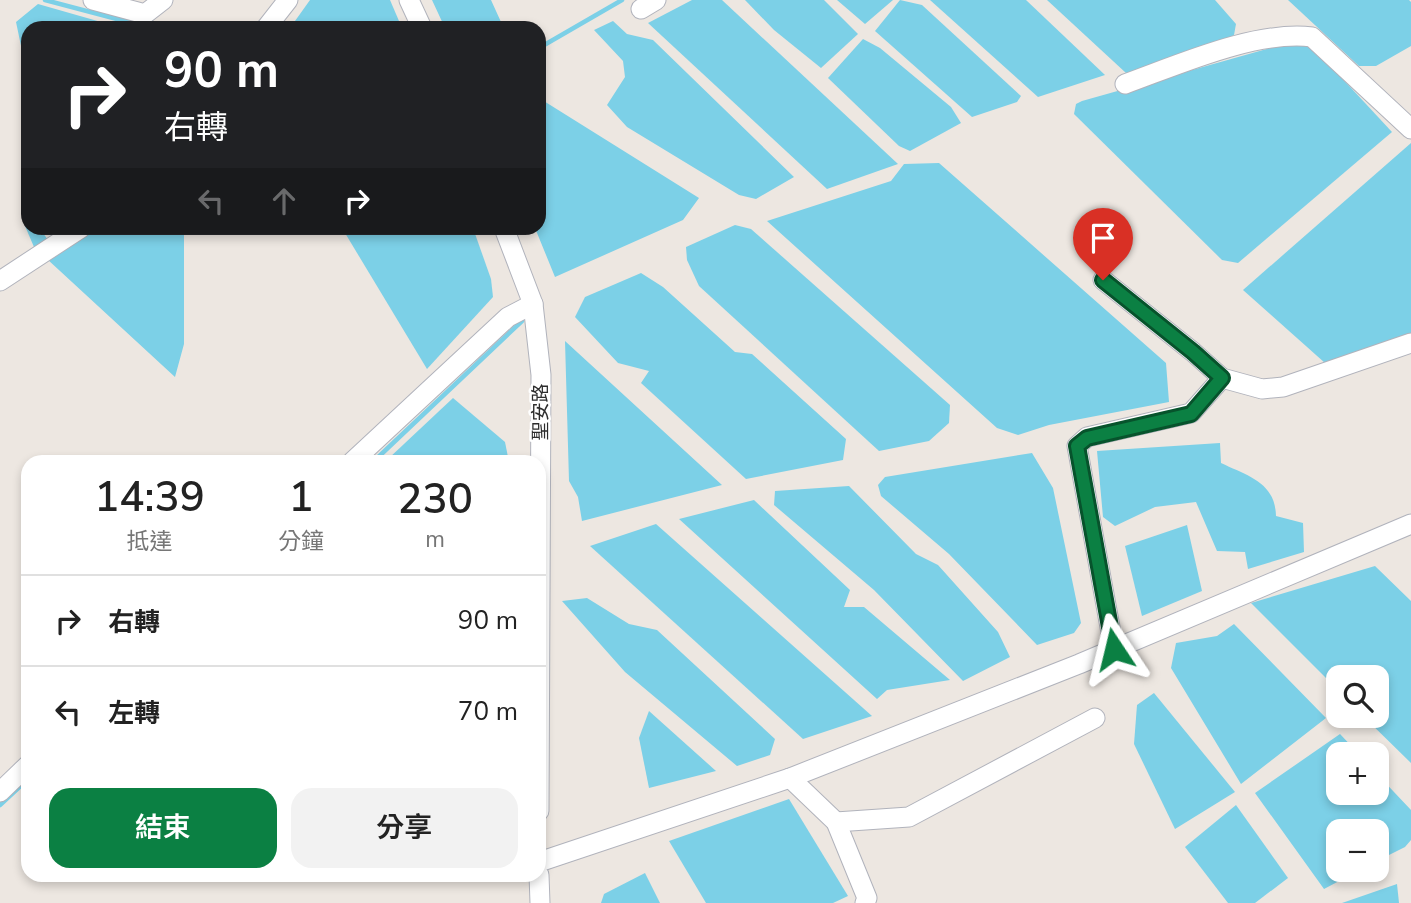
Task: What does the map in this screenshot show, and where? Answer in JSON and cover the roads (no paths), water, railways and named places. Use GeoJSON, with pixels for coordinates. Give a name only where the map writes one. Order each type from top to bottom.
{"type":"FeatureCollection","features":[{"type":"Feature","properties":{"kind":"street"},"geometry":{"type":"LineString","coordinates":[[93,0],[145,14],[163,0]]}},
{"type":"Feature","properties":{"kind":"street"},"geometry":{"type":"LineString","coordinates":[[272,21],[288,0]]}},
{"type":"Feature","properties":{"kind":"street"},"geometry":{"type":"LineString","coordinates":[[409,0],[419,21]]}},
{"type":"Feature","properties":{"kind":"street"},"geometry":{"type":"LineString","coordinates":[[1125,84],[1230,47],[1292,34],[1312,37],[1411,129]]}},
{"type":"Feature","properties":{"kind":"street"},"geometry":{"type":"LineString","coordinates":[[0,281],[70,235]]}},
{"type":"Feature","properties":{"kind":"street","name":"聖安路"},"geometry":{"type":"LineString","coordinates":[[506,235],[533,304],[541,374],[541,455]]}},
{"type":"Feature","properties":{"kind":"street"},"geometry":{"type":"LineString","coordinates":[[1103,280],[1222,378],[1262,389],[1283,387],[1411,343]]}},
{"type":"Feature","properties":{"kind":"street"},"geometry":{"type":"LineString","coordinates":[[360,455],[508,317],[533,304]]}},
{"type":"Feature","properties":{"kind":"street"},"geometry":{"type":"LineString","coordinates":[[1114,649],[1077,446],[1087,438],[1191,414],[1222,378]]}},
{"type":"Feature","properties":{"kind":"street"},"geometry":{"type":"LineString","coordinates":[[546,860],[790,778],[1114,649],[1411,524]]}},
{"type":"Feature","properties":{"kind":"street"},"geometry":{"type":"LineString","coordinates":[[836,822],[909,817],[1095,718]]}},
{"type":"Feature","properties":{"kind":"street"},"geometry":{"type":"LineString","coordinates":[[0,792],[21,772]]}},
{"type":"Feature","properties":{"kind":"street"},"geometry":{"type":"LineString","coordinates":[[790,778],[836,822],[867,898],[865,903]]}},
{"type":"Feature","properties":{"kind":"street"},"geometry":{"type":"LineString","coordinates":[[539,882],[540,903]]}},
{"type":"Feature","properties":{"kind":"water"},"geometry":{"type":"Polygon","coordinates":[[[310,0],[390,0],[399,21],[295,21],[310,0]]]}},
{"type":"Feature","properties":{"kind":"water"},"geometry":{"type":"Polygon","coordinates":[[[432,0],[491,0],[501,21],[442,21],[432,0]]]}},
{"type":"Feature","properties":{"kind":"water"},"geometry":{"type":"Polygon","coordinates":[[[692,0],[722,0],[898,164],[827,189],[648,23],[692,0]]]}},
{"type":"Feature","properties":{"kind":"water"},"geometry":{"type":"Polygon","coordinates":[[[745,0],[824,0],[858,34],[821,68],[774,30],[745,0]]]}},
{"type":"Feature","properties":{"kind":"water"},"geometry":{"type":"Polygon","coordinates":[[[837,0],[893,0],[865,24],[837,0]]]}},
{"type":"Feature","properties":{"kind":"water"},"geometry":{"type":"Polygon","coordinates":[[[900,0],[922,5],[1021,96],[1017,102],[972,117],[875,31],[900,0]]]}},
{"type":"Feature","properties":{"kind":"water"},"geometry":{"type":"Polygon","coordinates":[[[930,0],[1026,0],[1105,75],[1038,97],[930,0]]]}},
{"type":"Feature","properties":{"kind":"water"},"geometry":{"type":"Polygon","coordinates":[[[1047,0],[1215,0],[1236,24],[1234,35],[1211,50],[1126,73],[1047,0]]]}},
{"type":"Feature","properties":{"kind":"water"},"geometry":{"type":"Polygon","coordinates":[[[1288,0],[1409,0],[1411,46],[1376,66],[1359,66],[1288,0]]]}},
{"type":"Feature","properties":{"kind":"water"},"geometry":{"type":"Polygon","coordinates":[[[38,4],[98,21],[21,21],[21,46],[16,22],[38,4]]]}},
{"type":"Feature","properties":{"kind":"water"},"geometry":{"type":"Polygon","coordinates":[[[613,21],[627,34],[653,40],[794,177],[756,199],[739,195],[627,127],[607,105],[625,77],[623,61],[594,30],[613,21]]]}},
{"type":"Feature","properties":{"kind":"water"},"geometry":{"type":"Polygon","coordinates":[[[863,39],[880,48],[951,107],[961,123],[910,151],[899,146],[828,78],[863,39]]]}},
{"type":"Feature","properties":{"kind":"water"},"geometry":{"type":"Polygon","coordinates":[[[1299,40],[1313,47],[1392,132],[1238,263],[1222,260],[1074,114],[1076,104],[1082,101],[1299,40]]]}},
{"type":"Feature","properties":{"kind":"water"},"geometry":{"type":"Polygon","coordinates":[[[546,102],[699,198],[683,220],[555,277],[538,235],[546,235],[546,102]]]}},
{"type":"Feature","properties":{"kind":"water"},"geometry":{"type":"Polygon","coordinates":[[[1411,143],[1411,335],[1325,363],[1243,290],[1411,143]]]}},
{"type":"Feature","properties":{"kind":"water"},"geometry":{"type":"Polygon","coordinates":[[[939,163],[1166,363],[1169,402],[1049,425],[1018,435],[997,428],[767,221],[891,181],[904,164],[939,163]]]}},
{"type":"Feature","properties":{"kind":"water"},"geometry":{"type":"Polygon","coordinates":[[[735,225],[751,229],[950,405],[949,423],[929,441],[879,451],[699,286],[687,260],[686,247],[735,225]]]}},
{"type":"Feature","properties":{"kind":"water"},"geometry":{"type":"Polygon","coordinates":[[[29,235],[44,235],[52,245],[70,235],[184,235],[184,344],[175,377],[34,247],[29,235]]]}},
{"type":"Feature","properties":{"kind":"water"},"geometry":{"type":"Polygon","coordinates":[[[346,235],[475,235],[491,279],[493,297],[427,369],[346,235]]]}},
{"type":"Feature","properties":{"kind":"water"},"geometry":{"type":"Polygon","coordinates":[[[641,273],[663,287],[735,352],[752,354],[846,439],[843,460],[746,479],[641,383],[649,371],[618,363],[575,317],[585,297],[641,273]]]}},
{"type":"Feature","properties":{"kind":"water"},"geometry":{"type":"Polygon","coordinates":[[[565,341],[722,485],[582,521],[578,497],[569,481],[565,341]]]}},
{"type":"Feature","properties":{"kind":"water"},"geometry":{"type":"Polygon","coordinates":[[[453,398],[505,442],[508,455],[392,455],[453,398]]]}},
{"type":"Feature","properties":{"kind":"water"},"geometry":{"type":"Polygon","coordinates":[[[1220,443],[1221,463],[1250,477],[1265,488],[1271,495],[1276,516],[1303,523],[1304,552],[1248,569],[1245,552],[1217,551],[1196,502],[1155,507],[1115,526],[1103,517],[1097,451],[1220,443]]]}},
{"type":"Feature","properties":{"kind":"water"},"geometry":{"type":"Polygon","coordinates":[[[1032,453],[1053,488],[1081,623],[1074,633],[1037,645],[949,554],[881,496],[878,485],[885,477],[1032,453]]]}},
{"type":"Feature","properties":{"kind":"water"},"geometry":{"type":"Polygon","coordinates":[[[849,486],[916,554],[938,565],[998,632],[1010,657],[963,681],[874,590],[774,505],[775,491],[849,486]]]}},
{"type":"Feature","properties":{"kind":"water"},"geometry":{"type":"Polygon","coordinates":[[[754,500],[850,590],[844,607],[864,607],[950,680],[887,690],[877,699],[679,519],[754,500]]]}},
{"type":"Feature","properties":{"kind":"water"},"geometry":{"type":"Polygon","coordinates":[[[656,524],[872,716],[803,739],[590,546],[656,524]]]}},
{"type":"Feature","properties":{"kind":"water"},"geometry":{"type":"Polygon","coordinates":[[[1187,525],[1202,591],[1142,616],[1125,546],[1187,525]]]}},
{"type":"Feature","properties":{"kind":"water"},"geometry":{"type":"Polygon","coordinates":[[[1375,566],[1411,601],[1411,763],[1375,728],[1389,728],[1389,665],[1326,665],[1326,678],[1251,603],[1375,566]]]}},
{"type":"Feature","properties":{"kind":"water"},"geometry":{"type":"Polygon","coordinates":[[[587,598],[629,624],[657,630],[775,739],[770,755],[737,766],[625,672],[562,601],[587,598]]]}},
{"type":"Feature","properties":{"kind":"water"},"geometry":{"type":"Polygon","coordinates":[[[1234,624],[1326,718],[1241,784],[1171,668],[1176,643],[1217,636],[1234,624]]]}},
{"type":"Feature","properties":{"kind":"water"},"geometry":{"type":"Polygon","coordinates":[[[1154,693],[1235,792],[1175,829],[1134,744],[1137,705],[1154,693]]]}},
{"type":"Feature","properties":{"kind":"water"},"geometry":{"type":"Polygon","coordinates":[[[649,711],[716,771],[649,788],[639,738],[649,711]]]}},
{"type":"Feature","properties":{"kind":"water"},"geometry":{"type":"Polygon","coordinates":[[[1340,734],[1348,742],[1328,742],[1340,734]]]}},
{"type":"Feature","properties":{"kind":"water"},"geometry":{"type":"Polygon","coordinates":[[[1326,744],[1326,805],[1389,805],[1389,787],[1411,810],[1411,840],[1405,847],[1389,855],[1389,819],[1326,819],[1326,882],[1337,882],[1324,889],[1255,793],[1326,744]]]}},
{"type":"Feature","properties":{"kind":"water"},"geometry":{"type":"Polygon","coordinates":[[[789,799],[848,896],[833,903],[706,903],[669,841],[789,799]]]}},
{"type":"Feature","properties":{"kind":"water"},"geometry":{"type":"Polygon","coordinates":[[[1236,805],[1288,878],[1255,903],[1228,903],[1185,847],[1236,805]]]}},
{"type":"Feature","properties":{"kind":"water"},"geometry":{"type":"Polygon","coordinates":[[[645,873],[660,903],[601,903],[604,894],[645,873]]]}},
{"type":"Feature","properties":{"kind":"water"},"geometry":{"type":"Polygon","coordinates":[[[1397,884],[1399,903],[1342,903],[1397,884]]]}},
{"type":"Feature","properties":{"kind":"waterway"},"geometry":{"type":"LineString","coordinates":[[45,0],[124,21]]}},
{"type":"Feature","properties":{"kind":"waterway"},"geometry":{"type":"LineString","coordinates":[[546,44],[622,0]]}},
{"type":"Feature","properties":{"kind":"waterway"},"geometry":{"type":"LineString","coordinates":[[380,455],[522,321]]}},
{"type":"Feature","properties":{"kind":"waterway"},"geometry":{"type":"LineString","coordinates":[[0,805],[21,786]]}}]}
